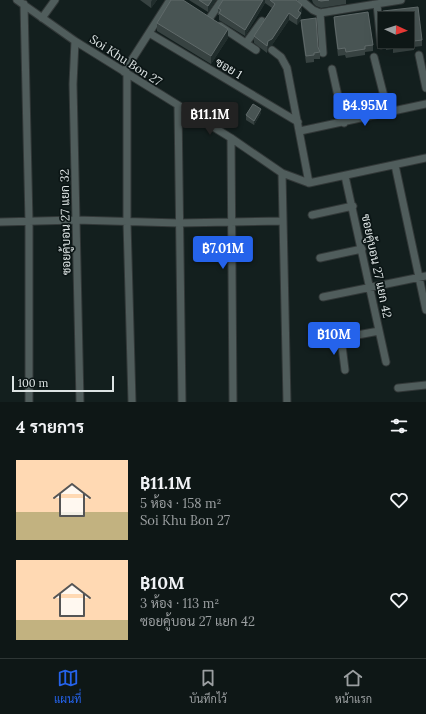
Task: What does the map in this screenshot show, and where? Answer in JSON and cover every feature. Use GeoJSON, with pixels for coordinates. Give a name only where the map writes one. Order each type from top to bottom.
{"type":"FeatureCollection","features":[{"type":"Feature","properties":{"kind":"street","name":"Soi Khu Bon 27"},"geometry":{"type":"LineString","coordinates":[[17,0],[75,41],[231,138],[282,173],[308,182],[345,176],[426,158]]}},
{"type":"Feature","properties":{"kind":"street"},"geometry":{"type":"LineString","coordinates":[[42,18],[55,0]]}},
{"type":"Feature","properties":{"kind":"street"},"geometry":{"type":"LineString","coordinates":[[132,402],[127,222],[126,73],[170,0]]}},
{"type":"Feature","properties":{"kind":"street"},"geometry":{"type":"LineString","coordinates":[[222,0],[206,17],[256,50]]}},
{"type":"Feature","properties":{"kind":"street"},"geometry":{"type":"LineString","coordinates":[[301,0],[313,10],[320,13],[364,3],[377,4],[401,0]]}},
{"type":"Feature","properties":{"kind":"street"},"geometry":{"type":"LineString","coordinates":[[24,4],[28,222],[29,402]]}},
{"type":"Feature","properties":{"kind":"street"},"geometry":{"type":"LineString","coordinates":[[377,4],[378,14]]}},
{"type":"Feature","properties":{"kind":"street"},"geometry":{"type":"LineString","coordinates":[[320,13],[323,53]]}},
{"type":"Feature","properties":{"kind":"street"},"geometry":{"type":"LineString","coordinates":[[246,43],[262,21]]}},
{"type":"Feature","properties":{"kind":"street","name":"ซอย 1"},"geometry":{"type":"LineString","coordinates":[[149,33],[298,122]]}},
{"type":"Feature","properties":{"kind":"street","name":"ซอยคู้บอน 27 แยก 32"},"geometry":{"type":"LineString","coordinates":[[75,41],[73,84],[80,402]]}},
{"type":"Feature","properties":{"kind":"street"},"geometry":{"type":"LineString","coordinates":[[272,50],[285,62],[300,131],[308,182]]}},
{"type":"Feature","properties":{"kind":"street"},"geometry":{"type":"LineString","coordinates":[[419,55],[426,88]]}},
{"type":"Feature","properties":{"kind":"street"},"geometry":{"type":"LineString","coordinates":[[374,57],[388,112]]}},
{"type":"Feature","properties":{"kind":"street"},"geometry":{"type":"LineString","coordinates":[[332,69],[344,122]]}},
{"type":"Feature","properties":{"kind":"street"},"geometry":{"type":"LineString","coordinates":[[300,131],[426,104]]}},
{"type":"Feature","properties":{"kind":"street"},"geometry":{"type":"LineString","coordinates":[[178,106],[182,402]]}},
{"type":"Feature","properties":{"kind":"street"},"geometry":{"type":"LineString","coordinates":[[231,138],[233,402]]}},
{"type":"Feature","properties":{"kind":"street"},"geometry":{"type":"LineString","coordinates":[[395,165],[422,276],[426,310]]}},
{"type":"Feature","properties":{"kind":"street"},"geometry":{"type":"LineString","coordinates":[[282,173],[287,402]]}},
{"type":"Feature","properties":{"kind":"street","name":"ซอยคู้บอน 27 แยก 42"},"geometry":{"type":"LineString","coordinates":[[345,176],[353,206],[386,362]]}},
{"type":"Feature","properties":{"kind":"street"},"geometry":{"type":"LineString","coordinates":[[312,215],[353,206]]}},
{"type":"Feature","properties":{"kind":"street"},"geometry":{"type":"LineString","coordinates":[[0,222],[76,220],[179,223],[282,221]]}},
{"type":"Feature","properties":{"kind":"street"},"geometry":{"type":"LineString","coordinates":[[320,258],[362,249]]}},
{"type":"Feature","properties":{"kind":"street"},"geometry":{"type":"LineString","coordinates":[[323,297],[422,276]]}},
{"type":"Feature","properties":{"kind":"street"},"geometry":{"type":"LineString","coordinates":[[325,341],[379,331]]}},
{"type":"Feature","properties":{"kind":"street"},"geometry":{"type":"LineString","coordinates":[[340,338],[346,370]]}},
{"type":"Feature","properties":{"kind":"street"},"geometry":{"type":"LineString","coordinates":[[398,388],[426,385]]}},
{"type":"Feature","properties":{"kind":"building"},"geometry":{"type":"Polygon","coordinates":[[[171,0],[183,0],[228,29],[211,56],[157,23],[171,0]]]}},
{"type":"Feature","properties":{"kind":"building"},"geometry":{"type":"Polygon","coordinates":[[[199,0],[212,0],[208,6],[199,0]]]}},
{"type":"Feature","properties":{"kind":"building"},"geometry":{"type":"Polygon","coordinates":[[[223,0],[263,0],[245,30],[219,13],[221,10],[218,8],[223,0]]]}},
{"type":"Feature","properties":{"kind":"building"},"geometry":{"type":"Polygon","coordinates":[[[270,0],[296,0],[302,5],[298,11],[301,13],[297,19],[289,13],[272,39],[268,41],[267,46],[254,36],[275,4],[270,0]]]}},
{"type":"Feature","properties":{"kind":"building"},"geometry":{"type":"Polygon","coordinates":[[[418,7],[422,40],[414,41],[414,12],[383,11],[418,7]]]}},
{"type":"Feature","properties":{"kind":"building"},"geometry":{"type":"Polygon","coordinates":[[[368,12],[373,45],[365,46],[365,49],[346,52],[345,48],[338,49],[334,17],[368,12]]]}},
{"type":"Feature","properties":{"kind":"building"},"geometry":{"type":"Polygon","coordinates":[[[316,18],[318,47],[320,52],[314,53],[314,55],[306,56],[301,20],[316,18]]]}},
{"type":"Feature","properties":{"kind":"building"},"geometry":{"type":"Polygon","coordinates":[[[253,104],[261,109],[254,121],[246,115],[253,104]]]}}]}
